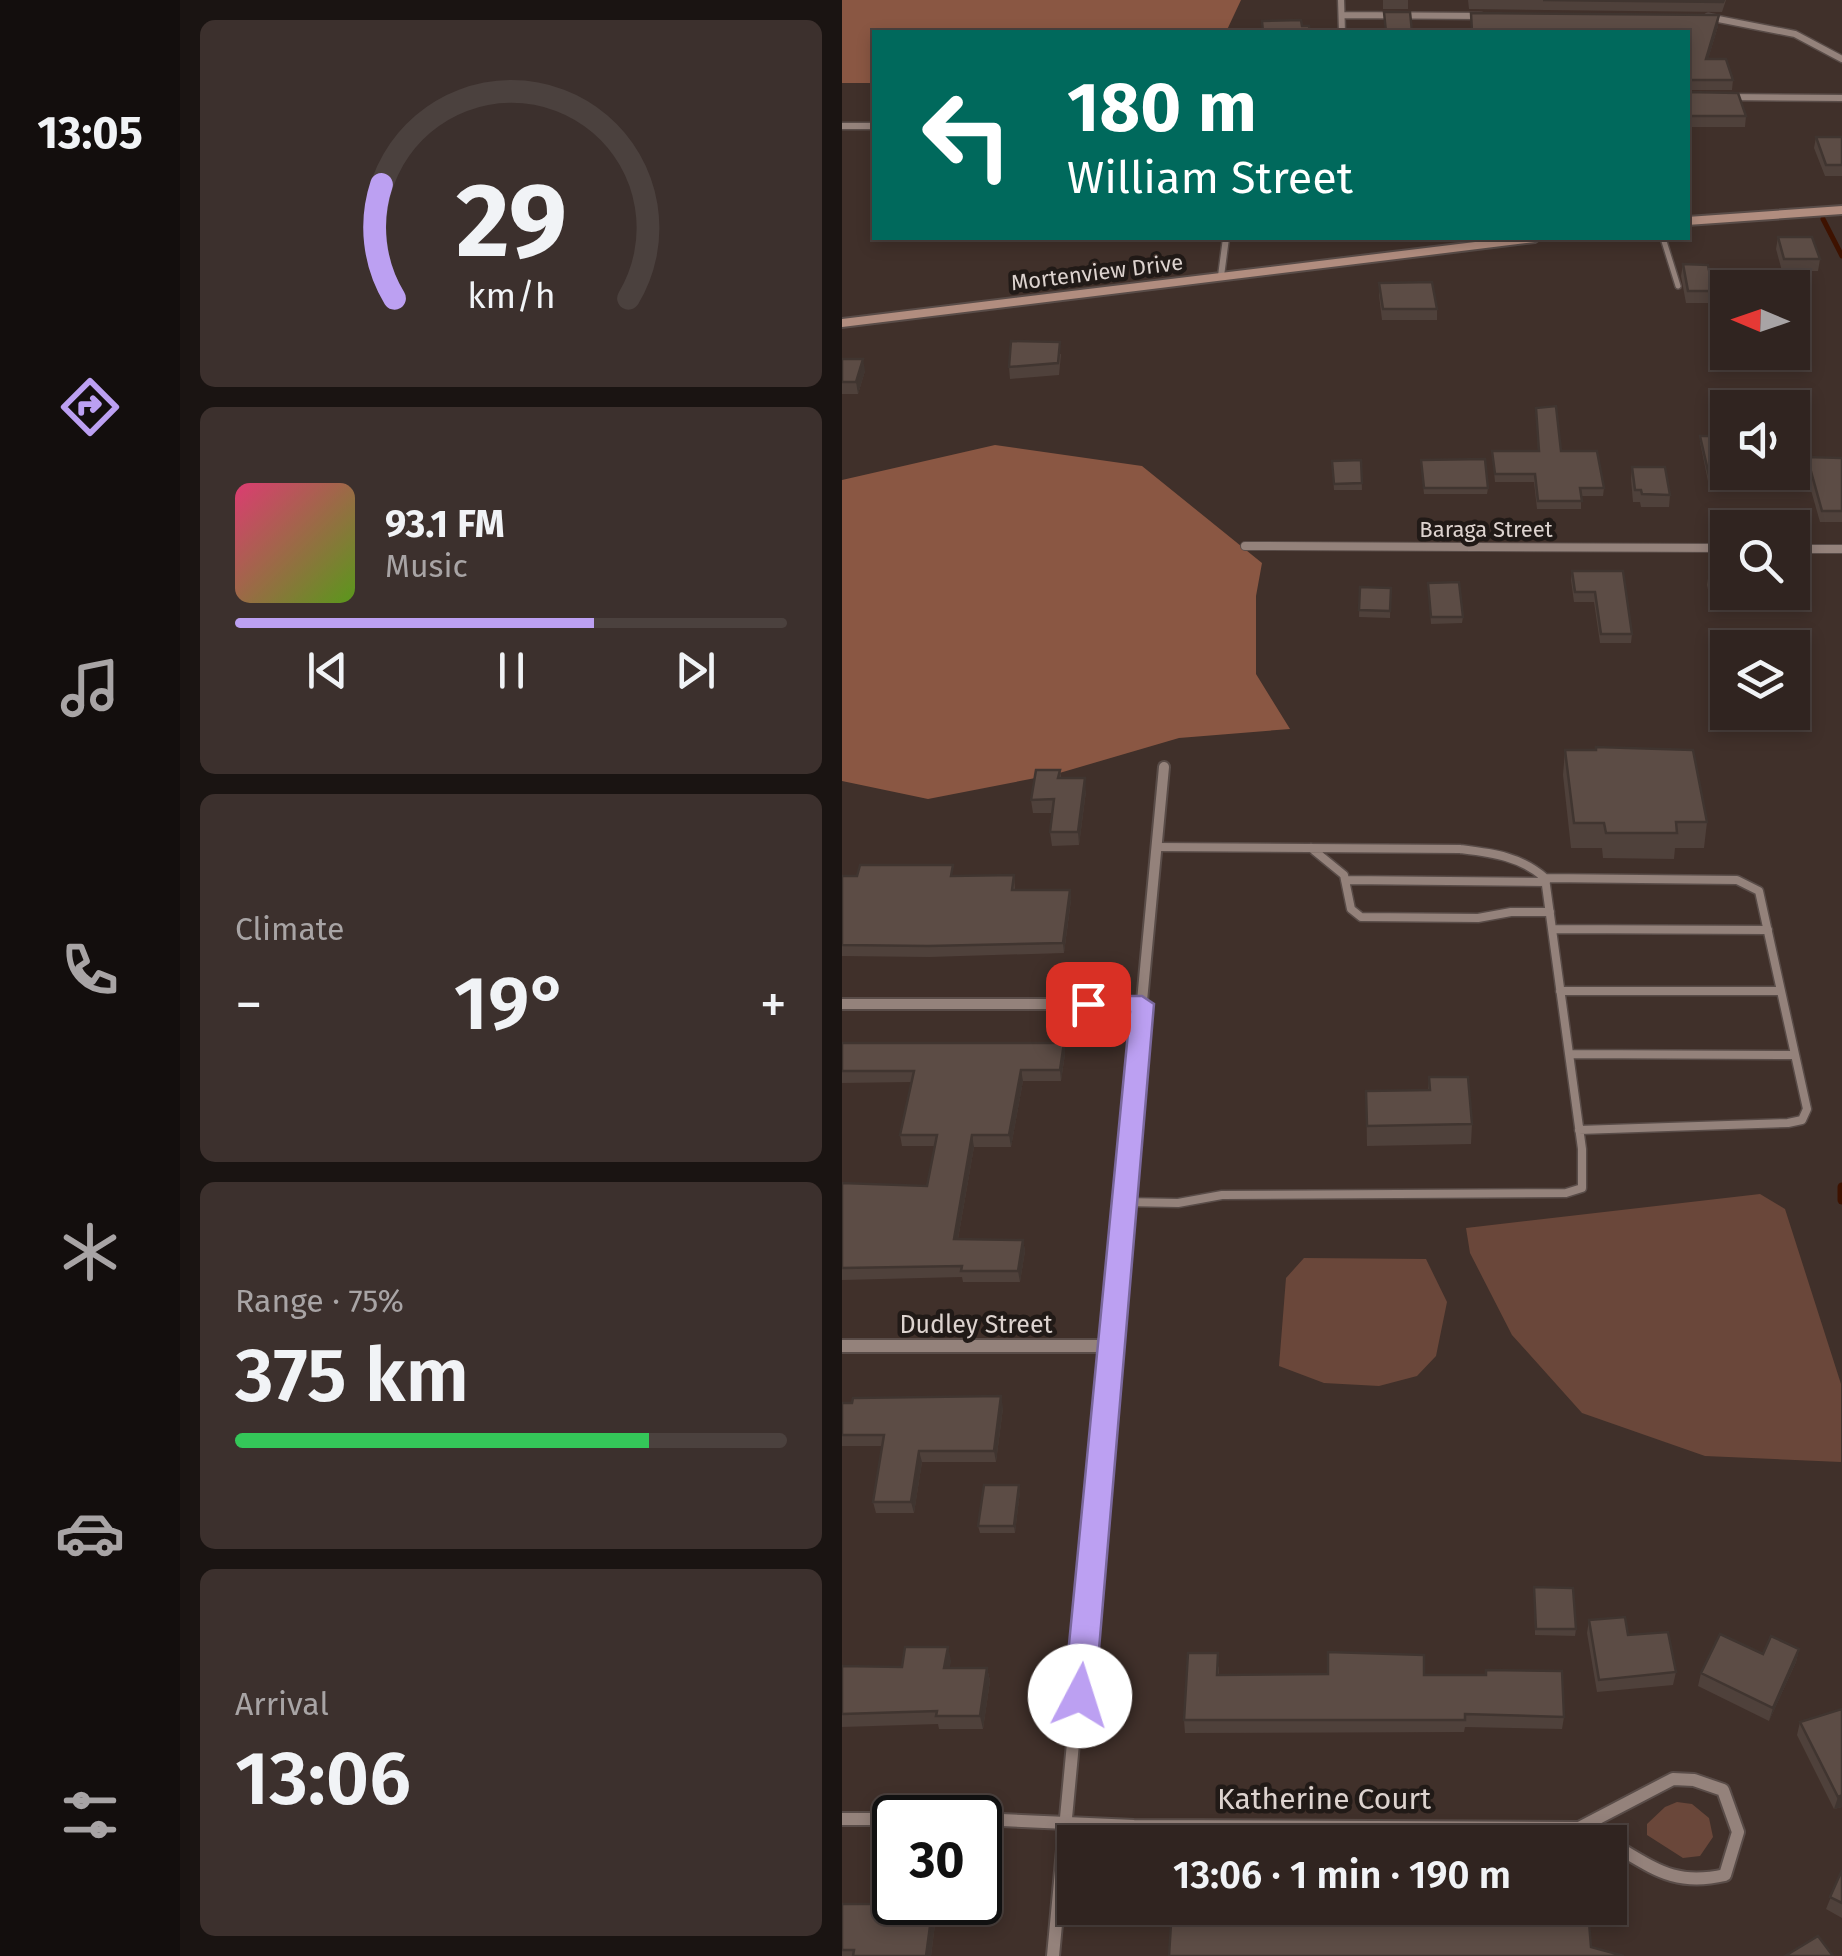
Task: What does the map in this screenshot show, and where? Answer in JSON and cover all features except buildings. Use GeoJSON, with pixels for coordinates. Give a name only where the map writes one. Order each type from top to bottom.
{"type":"FeatureCollection","features":[{"type":"Feature","properties":{"kind":"street"},"geometry":{"type":"LineString","coordinates":[[1341,0],[1342,30]]}},
{"type":"Feature","properties":{"kind":"street"},"geometry":{"type":"LineString","coordinates":[[1342,15],[1490,16]]}},
{"type":"Feature","properties":{"kind":"street"},"geometry":{"type":"LineString","coordinates":[[1696,16],[1730,19],[1795,34],[1842,59]]}},
{"type":"Feature","properties":{"kind":"street"},"geometry":{"type":"LineString","coordinates":[[1726,97],[1842,98]]}},
{"type":"Feature","properties":{"kind":"street"},"geometry":{"type":"LineString","coordinates":[[842,126],[872,126]]}},
{"type":"Feature","properties":{"kind":"street"},"geometry":{"type":"LineString","coordinates":[[1690,221],[1842,210]]}},
{"type":"Feature","properties":{"kind":"street"},"geometry":{"type":"LineString","coordinates":[[1220,276],[1226,240]]}},
{"type":"Feature","properties":{"kind":"street","name":"Mortenview Drive"},"geometry":{"type":"LineString","coordinates":[[842,323],[1519,240]]}},
{"type":"Feature","properties":{"kind":"street","name":"Baraga Street"},"geometry":{"type":"LineString","coordinates":[[1245,546],[1710,548]]}},
{"type":"Feature","properties":{"kind":"street"},"geometry":{"type":"LineString","coordinates":[[1810,549],[1842,549]]}},
{"type":"Feature","properties":{"kind":"street"},"geometry":{"type":"LineString","coordinates":[[1054,1956],[1164,767]]}},
{"type":"Feature","properties":{"kind":"street"},"geometry":{"type":"LineString","coordinates":[[842,1004],[1142,1004]]}},
{"type":"Feature","properties":{"kind":"street","name":"Dudley Street"},"geometry":{"type":"LineString","coordinates":[[842,1346],[1110,1346]]}},
{"type":"Feature","properties":{"kind":"street","name":"Katherine Court"},"geometry":{"type":"LineString","coordinates":[[1585,1825],[1629,1803],[1648,1786],[1671,1778],[1723,1790],[1738,1818],[1739,1848],[1725,1875],[1702,1882],[1666,1878],[1627,1854]]}},
{"type":"Feature","properties":{"kind":"street"},"geometry":{"type":"LineString","coordinates":[[842,1819],[872,1819]]}},
{"type":"Feature","properties":{"kind":"street","name":"Katherine Court"},"geometry":{"type":"LineString","coordinates":[[1002,1820],[1272,1825]]}},
{"type":"Feature","properties":{"kind":"lane"},"geometry":{"type":"LineString","coordinates":[[1663,240],[1678,286]]}},
{"type":"Feature","properties":{"kind":"lane"},"geometry":{"type":"LineString","coordinates":[[1124,1202],[1178,1203],[1222,1195],[1566,1193],[1582,1188],[1579,1130],[1550,912],[1545,880],[1532,864],[1504,854],[1460,849],[1157,846]]}},
{"type":"Feature","properties":{"kind":"lane"},"geometry":{"type":"LineString","coordinates":[[1310,848],[1345,880],[1351,909],[1361,917],[1478,918],[1511,912],[1550,912]]}},
{"type":"Feature","properties":{"kind":"lane"},"geometry":{"type":"LineString","coordinates":[[1345,880],[1737,880],[1759,891],[1807,1109],[1802,1120],[1579,1130]]}},
{"type":"Feature","properties":{"kind":"lane"},"geometry":{"type":"LineString","coordinates":[[1552,929],[1768,930]]}},
{"type":"Feature","properties":{"kind":"lane"},"geometry":{"type":"LineString","coordinates":[[1560,990],[1781,991]]}},
{"type":"Feature","properties":{"kind":"lane"},"geometry":{"type":"LineString","coordinates":[[1569,1054],[1795,1055]]}},
{"type":"Feature","properties":{"kind":"shaded area"},"geometry":{"type":"Polygon","coordinates":[[[842,0],[1241,0],[1227,30],[872,30],[872,83],[842,83],[842,0]]]}},
{"type":"Feature","properties":{"kind":"shaded area"},"geometry":{"type":"Polygon","coordinates":[[[995,445],[1142,466],[1262,563],[1256,596],[1256,674],[1290,729],[1179,738],[1056,774],[928,799],[842,781],[842,480],[995,445]]]}},
{"type":"Feature","properties":{"kind":"shaded area"},"geometry":{"type":"Polygon","coordinates":[[[1760,1194],[1785,1209],[1841,1384],[1841,1462],[1705,1456],[1582,1413],[1512,1335],[1470,1253],[1466,1228],[1760,1194]]]}},
{"type":"Feature","properties":{"kind":"shaded area"},"geometry":{"type":"Polygon","coordinates":[[[1304,1258],[1426,1259],[1447,1302],[1436,1356],[1417,1376],[1379,1386],[1324,1383],[1279,1366],[1286,1278],[1304,1258]]]}},
{"type":"Feature","properties":{"kind":"shaded area"},"geometry":{"type":"Polygon","coordinates":[[[1677,1802],[1692,1804],[1709,1818],[1713,1837],[1700,1856],[1683,1858],[1647,1835],[1647,1824],[1665,1807],[1677,1802]]]}},
{"type":"Feature","properties":{"kind":"waterway"},"geometry":{"type":"LineString","coordinates":[[1823,219],[1842,256]]}},
{"type":"Feature","properties":{"kind":"waterway"},"geometry":{"type":"LineString","coordinates":[[1842,1187],[1842,1200]]}},
{"type":"Feature","properties":{"kind":"route"},"geometry":{"type":"LineString","coordinates":[[1080,1696],[1142,1004],[1088,1004]]}}]}
